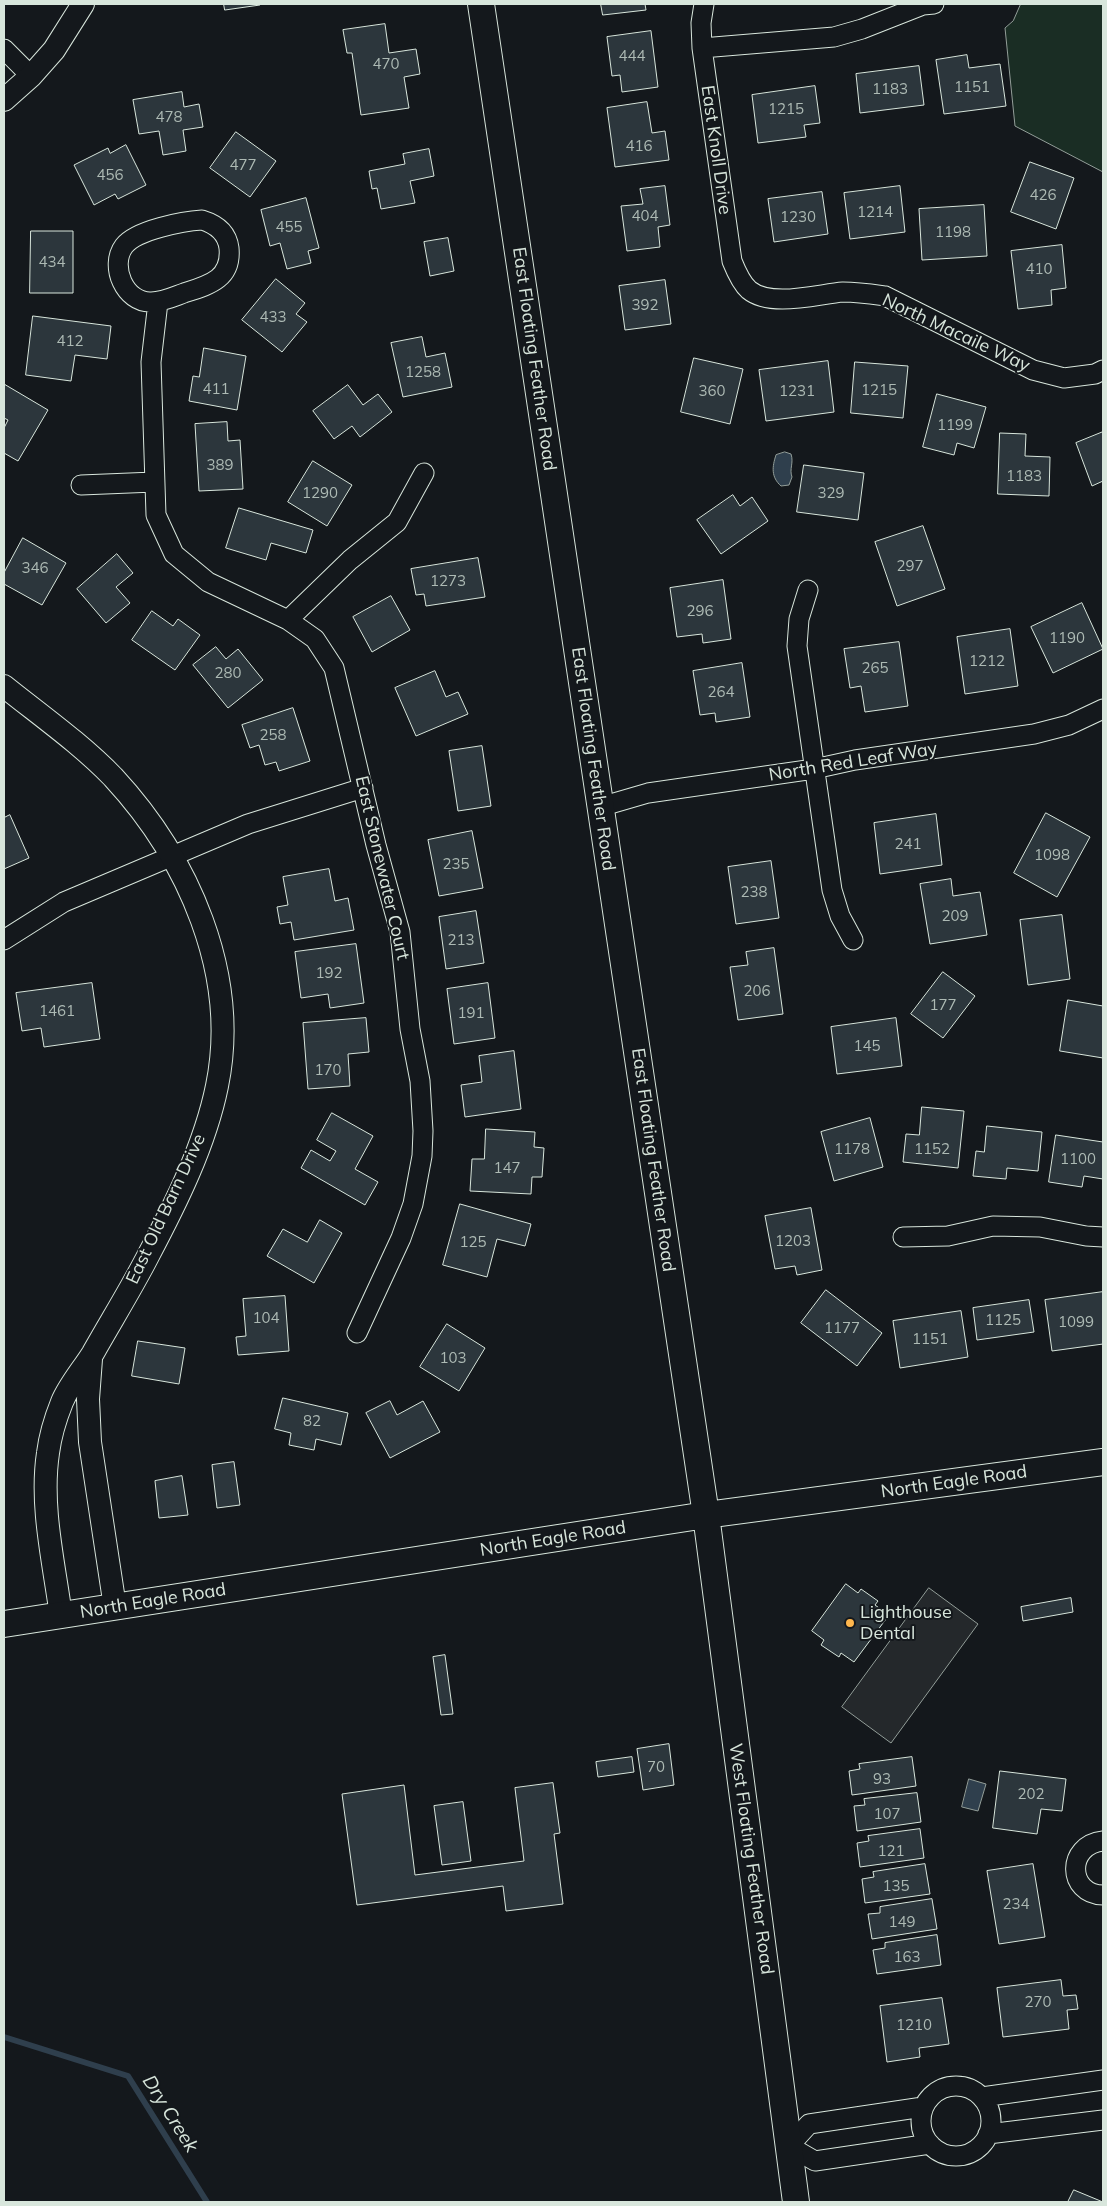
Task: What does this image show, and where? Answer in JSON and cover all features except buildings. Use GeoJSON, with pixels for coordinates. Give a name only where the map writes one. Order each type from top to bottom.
{"type":"FeatureCollection","features":[{"type":"Feature","properties":{"kind":"main road","name":"East Floating Feather Road"},"geometry":{"type":"LineString","coordinates":[[481,4],[706,1515]]}},
{"type":"Feature","properties":{"kind":"main road","name":"North Eagle Road"},"geometry":{"type":"LineString","coordinates":[[4,1624],[706,1515],[1103,1462]]}},
{"type":"Feature","properties":{"kind":"main road","name":"West Floating Feather Road"},"geometry":{"type":"LineString","coordinates":[[706,1515],[796,2202]]}},
{"type":"Feature","properties":{"kind":"street"},"geometry":{"type":"LineString","coordinates":[[4,100],[31,76],[54,50],[83,4]]}},
{"type":"Feature","properties":{"kind":"street","name":"East Knoll Drive"},"geometry":{"type":"LineString","coordinates":[[704,4],[701,23],[702,48],[732,261],[738,277],[750,291]]}},
{"type":"Feature","properties":{"kind":"street"},"geometry":{"type":"LineString","coordinates":[[702,48],[834,36],[862,29],[923,5],[934,4]]}},
{"type":"Feature","properties":{"kind":"street"},"geometry":{"type":"LineString","coordinates":[[4,49],[31,76]]}},
{"type":"Feature","properties":{"kind":"street"},"geometry":{"type":"LineString","coordinates":[[187,220],[202,220],[216,224],[228,240],[230,259],[224,273],[210,285],[158,302],[147,302],[133,296],[121,282],[118,264],[124,246],[136,236],[187,220]]}},
{"type":"Feature","properties":{"kind":"street","name":"North Macaile Way"},"geometry":{"type":"LineString","coordinates":[[750,291],[765,298],[780,299],[844,292],[885,296],[1033,370],[1064,378],[1095,374],[1103,370]]}},
{"type":"Feature","properties":{"kind":"street","name":"East Stonewater Court"},"geometry":{"type":"LineString","coordinates":[[158,302],[151,362],[156,515],[174,554],[208,582],[288,620],[314,639],[334,668],[400,932],[410,1029],[420,1081],[423,1131],[418,1181],[413,1204],[400,1238],[358,1333]]}},
{"type":"Feature","properties":{"kind":"street"},"geometry":{"type":"LineString","coordinates":[[288,620],[350,560],[397,522],[424,473]]}},
{"type":"Feature","properties":{"kind":"street"},"geometry":{"type":"LineString","coordinates":[[81,484],[154,482]]}},
{"type":"Feature","properties":{"kind":"street"},"geometry":{"type":"LineString","coordinates":[[808,590],[799,619],[797,646],[832,890],[840,916],[853,940]]}},
{"type":"Feature","properties":{"kind":"street","name":"East Old Barn Drive"},"geometry":{"type":"LineString","coordinates":[[4,686],[75,743],[110,775],[132,799],[173,857],[195,900],[204,926],[222,1006],[217,1085],[195,1157],[148,1256],[63,1401],[48,1453],[46,1506],[61,1616]]}},
{"type":"Feature","properties":{"kind":"street","name":"North Red Leaf Way"},"geometry":{"type":"LineString","coordinates":[[600,807],[648,793],[1034,734],[1069,725],[1103,709]]}},
{"type":"Feature","properties":{"kind":"street"},"geometry":{"type":"LineString","coordinates":[[4,940],[64,902],[248,824],[363,788]]}},
{"type":"Feature","properties":{"kind":"street"},"geometry":{"type":"LineString","coordinates":[[903,1237],[948,1236],[993,1226],[1040,1227],[1086,1236],[1103,1237]]}},
{"type":"Feature","properties":{"kind":"street","name":"East Old Barn Drive"},"geometry":{"type":"LineString","coordinates":[[91,1355],[88,1399],[90,1442],[115,1607]]}},
{"type":"Feature","properties":{"kind":"street"},"geometry":{"type":"LineString","coordinates":[[1103,1842],[1087,1846],[1076,1860],[1075,1869],[1082,1886],[1089,1892],[1103,1895]]}},
{"type":"Feature","properties":{"kind":"street"},"geometry":{"type":"LineString","coordinates":[[982,2097],[1103,2080]]}},
{"type":"Feature","properties":{"kind":"street"},"geometry":{"type":"LineString","coordinates":[[950,2086],[964,2087],[974,2090],[982,2097],[990,2115],[991,2125],[983,2143],[976,2150],[957,2156],[947,2155],[930,2144],[921,2127],[923,2107],[936,2092],[950,2086]]}},
{"type":"Feature","properties":{"kind":"street"},"geometry":{"type":"LineString","coordinates":[[923,2107],[810,2124],[789,2146],[815,2161],[930,2144]]}},
{"type":"Feature","properties":{"kind":"street"},"geometry":{"type":"LineString","coordinates":[[988,2134],[1103,2120]]}},
{"type":"Feature","properties":{"kind":"green space"},"geometry":{"type":"Polygon","coordinates":[[[1021,4],[1103,4],[1103,172],[1015,126],[1005,28],[1013,21],[1021,4]]]}},
{"type":"Feature","properties":{"kind":"shaded area"},"geometry":{"type":"Polygon","coordinates":[[[929,1588],[978,1624],[891,1743],[842,1707],[929,1588]]]}},
{"type":"Feature","properties":{"kind":"water"},"geometry":{"type":"Polygon","coordinates":[[[785,452],[791,454],[792,477],[789,485],[781,486],[775,479],[773,468],[776,455],[785,452]]]}},
{"type":"Feature","properties":{"kind":"water"},"geometry":{"type":"Polygon","coordinates":[[[969,1779],[986,1784],[978,1811],[962,1807],[969,1779]]]}},
{"type":"Feature","properties":{"kind":"waterway","name":"Dry Creek"},"geometry":{"type":"LineString","coordinates":[[4,2037],[128,2076],[207,2202]]}},
{"type":"Feature","properties":{"kind":"place","name":"Lighthouse Dental"},"geometry":{"type":"Point","coordinates":[850,1623]}}]}
